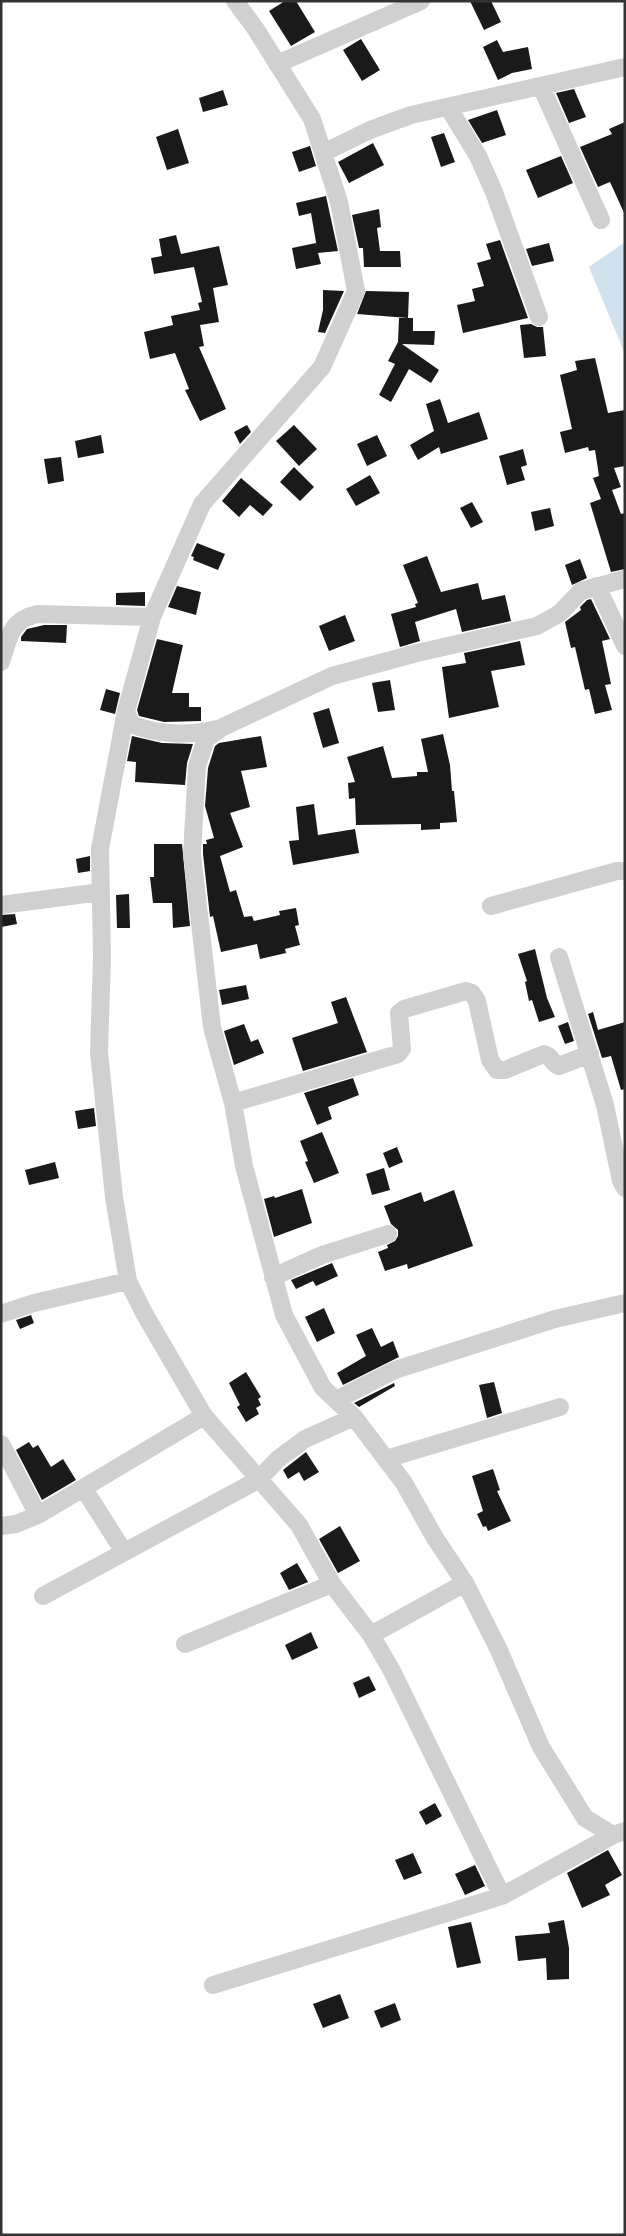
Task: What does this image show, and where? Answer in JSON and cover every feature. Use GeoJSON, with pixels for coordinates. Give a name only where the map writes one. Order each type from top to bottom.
{"type":"FeatureCollection","features":[{"type":"Feature","properties":{"kind":"street"},"geometry":{"type":"LineString","coordinates":[[235,1],[278,64],[312,119],[339,202],[356,291],[322,368],[202,504],[152,617],[126,711],[100,850],[102,957],[99,1052],[114,1198],[128,1281],[144,1313],[204,1416],[299,1525],[332,1584],[371,1635],[392,1671],[502,1896]]}},
{"type":"Feature","properties":{"kind":"street"},"geometry":{"type":"LineString","coordinates":[[278,64],[420,1]]}},
{"type":"Feature","properties":{"kind":"street"},"geometry":{"type":"LineString","coordinates":[[323,153],[370,130],[411,115],[625,67]]}},
{"type":"Feature","properties":{"kind":"street"},"geometry":{"type":"LineString","coordinates":[[541,86],[601,220]]}},
{"type":"Feature","properties":{"kind":"street"},"geometry":{"type":"LineString","coordinates":[[448,107],[478,156],[494,192],[539,317]]}},
{"type":"Feature","properties":{"kind":"street"},"geometry":{"type":"LineString","coordinates":[[126,711],[131,724],[142,729],[197,734],[223,727],[332,676],[538,626],[560,613],[581,591],[625,579]]}},
{"type":"Feature","properties":{"kind":"street"},"geometry":{"type":"LineString","coordinates":[[597,586],[625,646]]}},
{"type":"Feature","properties":{"kind":"street"},"geometry":{"type":"LineString","coordinates":[[2,656],[18,621],[25,616],[37,614],[152,617]]}},
{"type":"Feature","properties":{"kind":"street"},"geometry":{"type":"LineString","coordinates":[[223,727],[206,739],[197,766],[192,854],[212,1027],[233,1102],[244,1166],[284,1315],[323,1388],[354,1417],[404,1483],[435,1538],[465,1583],[498,1648],[541,1747],[585,1818],[619,1833]]}},
{"type":"Feature","properties":{"kind":"street"},"geometry":{"type":"LineString","coordinates":[[491,906],[617,871],[625,871]]}},
{"type":"Feature","properties":{"kind":"street"},"geometry":{"type":"LineString","coordinates":[[1,905],[101,892]]}},
{"type":"Feature","properties":{"kind":"street"},"geometry":{"type":"LineString","coordinates":[[559,957],[605,1104],[621,1181],[625,1188]]}},
{"type":"Feature","properties":{"kind":"street"},"geometry":{"type":"LineString","coordinates":[[233,1102],[398,1054],[402,1049],[399,1013],[404,1009],[466,991],[472,993],[477,1001],[490,1060],[497,1070],[505,1070],[544,1054],[549,1056],[554,1064],[559,1066],[590,1054]]}},
{"type":"Feature","properties":{"kind":"street"},"geometry":{"type":"LineString","coordinates":[[273,1277],[322,1255],[388,1234]]}},
{"type":"Feature","properties":{"kind":"street"},"geometry":{"type":"LineString","coordinates":[[1,1314],[34,1303],[128,1281]]}},
{"type":"Feature","properties":{"kind":"street"},"geometry":{"type":"LineString","coordinates":[[336,1400],[395,1370],[555,1318],[625,1303]]}},
{"type":"Feature","properties":{"kind":"street"},"geometry":{"type":"LineString","coordinates":[[386,1459],[560,1407]]}},
{"type":"Feature","properties":{"kind":"street"},"geometry":{"type":"LineString","coordinates":[[1,1526],[16,1524],[38,1515],[204,1416]]}},
{"type":"Feature","properties":{"kind":"street"},"geometry":{"type":"LineString","coordinates":[[43,1596],[258,1480],[278,1460],[305,1438],[354,1417]]}},
{"type":"Feature","properties":{"kind":"street"},"geometry":{"type":"LineString","coordinates":[[1,1444],[38,1515]]}},
{"type":"Feature","properties":{"kind":"street"},"geometry":{"type":"LineString","coordinates":[[84,1489],[124,1552]]}},
{"type":"Feature","properties":{"kind":"street"},"geometry":{"type":"LineString","coordinates":[[371,1635],[465,1583]]}},
{"type":"Feature","properties":{"kind":"street"},"geometry":{"type":"LineString","coordinates":[[185,1644],[332,1584]]}},
{"type":"Feature","properties":{"kind":"street"},"geometry":{"type":"LineString","coordinates":[[213,1985],[502,1896],[619,1833]]}},
{"type":"Feature","properties":{"kind":"water"},"geometry":{"type":"Polygon","coordinates":[[[625,242],[625,354],[589,267],[625,242]]]}},
{"type":"Feature","properties":{"kind":"building"},"geometry":{"type":"Polygon","coordinates":[[[285,1],[296,1],[315,32],[291,46],[269,11],[285,1]]]}},
{"type":"Feature","properties":{"kind":"building"},"geometry":{"type":"Polygon","coordinates":[[[470,1],[491,1],[501,22],[484,30],[470,1]]]}},
{"type":"Feature","properties":{"kind":"building"},"geometry":{"type":"Polygon","coordinates":[[[361,39],[380,70],[362,81],[343,50],[361,39]]]}},
{"type":"Feature","properties":{"kind":"building"},"geometry":{"type":"Polygon","coordinates":[[[497,40],[503,52],[528,47],[532,69],[512,73],[498,80],[483,47],[497,40]]]}},
{"type":"Feature","properties":{"kind":"building"},"geometry":{"type":"Polygon","coordinates":[[[574,89],[586,117],[569,123],[556,93],[574,89]]]}},
{"type":"Feature","properties":{"kind":"building"},"geometry":{"type":"Polygon","coordinates":[[[223,90],[228,105],[203,112],[199,98],[223,90]]]}},
{"type":"Feature","properties":{"kind":"building"},"geometry":{"type":"Polygon","coordinates":[[[497,110],[506,135],[482,143],[468,120],[497,110]]]}},
{"type":"Feature","properties":{"kind":"building"},"geometry":{"type":"Polygon","coordinates":[[[625,122],[625,215],[610,182],[598,187],[580,147],[612,134],[609,129],[625,122]]]}},
{"type":"Feature","properties":{"kind":"building"},"geometry":{"type":"Polygon","coordinates":[[[178,129],[189,163],[167,170],[156,137],[178,129]]]}},
{"type":"Feature","properties":{"kind":"building"},"geometry":{"type":"Polygon","coordinates":[[[444,133],[455,162],[441,167],[431,137],[444,133]]]}},
{"type":"Feature","properties":{"kind":"building"},"geometry":{"type":"Polygon","coordinates":[[[373,143],[384,165],[349,183],[338,162],[373,143]]]}},
{"type":"Feature","properties":{"kind":"building"},"geometry":{"type":"Polygon","coordinates":[[[310,146],[316,166],[299,172],[292,152],[310,146]]]}},
{"type":"Feature","properties":{"kind":"building"},"geometry":{"type":"Polygon","coordinates":[[[561,156],[573,183],[538,198],[526,170],[561,156]]]}},
{"type":"Feature","properties":{"kind":"building"},"geometry":{"type":"Polygon","coordinates":[[[326,196],[338,251],[318,253],[321,264],[296,269],[292,248],[316,243],[317,248],[311,213],[299,216],[296,203],[326,196]]]}},
{"type":"Feature","properties":{"kind":"building"},"geometry":{"type":"Polygon","coordinates":[[[379,209],[381,227],[377,228],[380,251],[400,251],[401,267],[364,267],[363,248],[359,248],[352,215],[379,209]]]}},
{"type":"Feature","properties":{"kind":"building"},"geometry":{"type":"Polygon","coordinates":[[[176,235],[181,254],[219,246],[228,285],[213,288],[219,322],[200,325],[204,346],[199,347],[226,409],[200,421],[185,390],[189,389],[175,353],[150,359],[144,332],[173,325],[171,316],[200,310],[198,303],[202,302],[194,267],[154,274],[151,258],[162,256],[159,239],[176,235]]]}},
{"type":"Feature","properties":{"kind":"building"},"geometry":{"type":"Polygon","coordinates":[[[500,240],[528,318],[463,333],[457,305],[475,301],[472,289],[484,286],[477,263],[491,259],[486,244],[500,240]]]}},
{"type":"Feature","properties":{"kind":"building"},"geometry":{"type":"Polygon","coordinates":[[[549,243],[554,261],[532,266],[526,249],[549,243]]]}},
{"type":"Feature","properties":{"kind":"building"},"geometry":{"type":"Polygon","coordinates":[[[323,290],[344,291],[325,333],[318,332],[323,310],[323,290]]]}},
{"type":"Feature","properties":{"kind":"building"},"geometry":{"type":"Polygon","coordinates":[[[366,291],[409,292],[408,318],[357,314],[366,291]]]}},
{"type":"Feature","properties":{"kind":"building"},"geometry":{"type":"Polygon","coordinates":[[[399,318],[413,318],[413,331],[435,331],[434,345],[402,344],[439,370],[431,383],[409,369],[391,402],[379,395],[395,364],[388,361],[398,342],[399,318]]]}},
{"type":"Feature","properties":{"kind":"building"},"geometry":{"type":"Polygon","coordinates":[[[531,324],[543,327],[546,356],[524,358],[520,325],[531,324]]]}},
{"type":"Feature","properties":{"kind":"building"},"geometry":{"type":"Polygon","coordinates":[[[595,358],[608,413],[625,410],[625,466],[614,468],[621,487],[612,490],[621,514],[625,513],[625,569],[611,572],[590,503],[601,499],[593,478],[599,476],[595,450],[589,451],[588,447],[565,453],[560,432],[572,429],[560,375],[577,370],[575,361],[595,358]]]}},
{"type":"Feature","properties":{"kind":"building"},"geometry":{"type":"Polygon","coordinates":[[[440,399],[448,423],[479,412],[488,439],[441,454],[439,447],[418,460],[410,445],[434,431],[426,404],[440,399]]]}},
{"type":"Feature","properties":{"kind":"building"},"geometry":{"type":"Polygon","coordinates":[[[247,425],[251,432],[240,444],[234,432],[247,425]]]}},
{"type":"Feature","properties":{"kind":"building"},"geometry":{"type":"Polygon","coordinates":[[[294,425],[317,449],[299,466],[276,441],[294,425]]]}},
{"type":"Feature","properties":{"kind":"building"},"geometry":{"type":"Polygon","coordinates":[[[101,435],[104,453],[78,458],[75,441],[101,435]]]}},
{"type":"Feature","properties":{"kind":"building"},"geometry":{"type":"Polygon","coordinates":[[[377,435],[387,456],[367,466],[357,444],[377,435]]]}},
{"type":"Feature","properties":{"kind":"building"},"geometry":{"type":"Polygon","coordinates":[[[523,449],[527,465],[521,467],[525,480],[507,485],[499,456],[523,449]]]}},
{"type":"Feature","properties":{"kind":"building"},"geometry":{"type":"Polygon","coordinates":[[[61,457],[64,481],[48,484],[44,459],[61,457]]]}},
{"type":"Feature","properties":{"kind":"building"},"geometry":{"type":"Polygon","coordinates":[[[294,467],[314,487],[300,501],[280,482],[294,467]]]}},
{"type":"Feature","properties":{"kind":"building"},"geometry":{"type":"Polygon","coordinates":[[[370,475],[380,493],[356,506],[346,489],[370,475]]]}},
{"type":"Feature","properties":{"kind":"building"},"geometry":{"type":"Polygon","coordinates":[[[241,478],[273,505],[263,516],[250,505],[239,517],[222,501],[241,478]]]}},
{"type":"Feature","properties":{"kind":"building"},"geometry":{"type":"Polygon","coordinates":[[[472,502],[483,522],[471,528],[460,508],[472,502]]]}},
{"type":"Feature","properties":{"kind":"building"},"geometry":{"type":"Polygon","coordinates":[[[550,508],[554,526],[535,531],[531,512],[550,508]]]}},
{"type":"Feature","properties":{"kind":"building"},"geometry":{"type":"Polygon","coordinates":[[[197,543],[225,554],[218,570],[193,560],[194,557],[191,556],[197,543]]]}},
{"type":"Feature","properties":{"kind":"building"},"geometry":{"type":"Polygon","coordinates":[[[427,556],[441,592],[478,583],[482,600],[505,595],[511,621],[462,632],[456,609],[415,622],[420,641],[400,647],[391,614],[416,607],[415,604],[418,603],[403,565],[427,556]]]}},
{"type":"Feature","properties":{"kind":"building"},"geometry":{"type":"Polygon","coordinates":[[[580,559],[587,578],[572,585],[565,565],[580,559]]]}},
{"type":"Feature","properties":{"kind":"building"},"geometry":{"type":"Polygon","coordinates":[[[177,586],[201,592],[196,615],[168,607],[177,586]]]}},
{"type":"Feature","properties":{"kind":"building"},"geometry":{"type":"Polygon","coordinates":[[[145,592],[145,606],[116,605],[116,593],[145,592]]]}},
{"type":"Feature","properties":{"kind":"building"},"geometry":{"type":"Polygon","coordinates":[[[591,599],[610,639],[602,641],[611,684],[605,685],[612,710],[595,714],[589,689],[585,690],[575,647],[571,648],[565,622],[581,610],[580,607],[587,600],[591,599]]]}},
{"type":"Feature","properties":{"kind":"building"},"geometry":{"type":"Polygon","coordinates":[[[345,615],[355,641],[329,651],[319,626],[345,615]]]}},
{"type":"Feature","properties":{"kind":"building"},"geometry":{"type":"Polygon","coordinates":[[[44,625],[67,625],[66,643],[21,641],[21,637],[27,629],[44,625]]]}},
{"type":"Feature","properties":{"kind":"building"},"geometry":{"type":"Polygon","coordinates":[[[157,639],[183,645],[172,693],[189,693],[189,707],[201,707],[201,721],[164,722],[139,716],[137,710],[157,639]]]}},
{"type":"Feature","properties":{"kind":"building"},"geometry":{"type":"Polygon","coordinates":[[[520,641],[525,665],[491,671],[499,707],[449,718],[442,667],[466,663],[464,653],[520,641]]]}},
{"type":"Feature","properties":{"kind":"building"},"geometry":{"type":"Polygon","coordinates":[[[390,680],[395,710],[378,712],[372,683],[390,680]]]}},
{"type":"Feature","properties":{"kind":"building"},"geometry":{"type":"Polygon","coordinates":[[[106,689],[120,693],[115,714],[100,710],[106,689]]]}},
{"type":"Feature","properties":{"kind":"building"},"geometry":{"type":"Polygon","coordinates":[[[329,708],[339,743],[323,748],[313,713],[329,708]]]}},
{"type":"Feature","properties":{"kind":"building"},"geometry":{"type":"Polygon","coordinates":[[[443,734],[450,765],[457,822],[440,823],[440,829],[421,830],[421,824],[356,825],[355,798],[349,799],[348,783],[355,782],[347,757],[383,746],[392,778],[417,776],[417,772],[428,772],[421,739],[443,734]]]}},
{"type":"Feature","properties":{"kind":"building"},"geometry":{"type":"Polygon","coordinates":[[[132,736],[162,743],[193,744],[187,763],[185,785],[135,782],[136,762],[127,761],[132,736]]]}},
{"type":"Feature","properties":{"kind":"building"},"geometry":{"type":"Polygon","coordinates":[[[261,736],[267,767],[241,771],[250,807],[230,813],[243,847],[220,856],[230,892],[236,890],[244,917],[252,916],[254,921],[280,915],[279,911],[296,908],[299,925],[295,926],[300,945],[285,949],[286,953],[260,959],[257,944],[221,952],[213,916],[210,917],[203,844],[207,844],[206,840],[214,838],[205,806],[208,768],[215,746],[219,743],[261,736]]]}},
{"type":"Feature","properties":{"kind":"building"},"geometry":{"type":"Polygon","coordinates":[[[314,804],[318,835],[355,829],[359,853],[293,865],[289,841],[299,840],[296,807],[314,804]]]}},
{"type":"Feature","properties":{"kind":"building"},"geometry":{"type":"Polygon","coordinates":[[[154,844],[182,844],[190,926],[173,928],[172,903],[153,903],[150,877],[154,877],[154,844]]]}},
{"type":"Feature","properties":{"kind":"building"},"geometry":{"type":"Polygon","coordinates":[[[90,856],[90,871],[78,873],[76,859],[90,856]]]}},
{"type":"Feature","properties":{"kind":"building"},"geometry":{"type":"Polygon","coordinates":[[[129,894],[130,928],[117,928],[116,895],[129,894]]]}},
{"type":"Feature","properties":{"kind":"building"},"geometry":{"type":"Polygon","coordinates":[[[15,914],[17,924],[1,927],[1,915],[15,914]]]}},
{"type":"Feature","properties":{"kind":"building"},"geometry":{"type":"Polygon","coordinates":[[[535,949],[547,998],[555,1017],[539,1022],[532,1000],[529,1001],[525,982],[527,981],[518,954],[535,949]]]}},
{"type":"Feature","properties":{"kind":"building"},"geometry":{"type":"Polygon","coordinates":[[[246,985],[249,999],[222,1005],[219,990],[246,985]]]}},
{"type":"Feature","properties":{"kind":"building"},"geometry":{"type":"Polygon","coordinates":[[[346,997],[367,1052],[303,1071],[292,1038],[338,1023],[331,1002],[346,997]]]}},
{"type":"Feature","properties":{"kind":"building"},"geometry":{"type":"Polygon","coordinates":[[[593,1012],[598,1030],[625,1022],[625,1089],[621,1090],[611,1056],[602,1058],[588,1014],[593,1012]]]}},
{"type":"Feature","properties":{"kind":"building"},"geometry":{"type":"Polygon","coordinates":[[[568,1022],[574,1041],[565,1044],[558,1026],[568,1022]]]}},
{"type":"Feature","properties":{"kind":"building"},"geometry":{"type":"Polygon","coordinates":[[[244,1024],[251,1042],[258,1039],[264,1053],[234,1065],[224,1031],[244,1024]]]}},
{"type":"Feature","properties":{"kind":"building"},"geometry":{"type":"Polygon","coordinates":[[[353,1078],[359,1095],[328,1107],[332,1119],[317,1125],[304,1093],[353,1078]]]}},
{"type":"Feature","properties":{"kind":"building"},"geometry":{"type":"Polygon","coordinates":[[[94,1108],[96,1126],[78,1129],[75,1111],[94,1108]]]}},
{"type":"Feature","properties":{"kind":"building"},"geometry":{"type":"Polygon","coordinates":[[[322,1132],[339,1173],[314,1183],[305,1162],[308,1161],[300,1141],[322,1132]]]}},
{"type":"Feature","properties":{"kind":"building"},"geometry":{"type":"Polygon","coordinates":[[[397,1147],[403,1162],[389,1168],[383,1153],[397,1147]]]}},
{"type":"Feature","properties":{"kind":"building"},"geometry":{"type":"Polygon","coordinates":[[[55,1162],[59,1178],[29,1185],[25,1170],[55,1162]]]}},
{"type":"Feature","properties":{"kind":"building"},"geometry":{"type":"Polygon","coordinates":[[[384,1168],[390,1190],[372,1195],[366,1174],[384,1168]]]}},
{"type":"Feature","properties":{"kind":"building"},"geometry":{"type":"Polygon","coordinates":[[[302,1189],[312,1223],[274,1237],[264,1199],[274,1196],[275,1198],[302,1189]]]}},
{"type":"Feature","properties":{"kind":"building"},"geometry":{"type":"Polygon","coordinates":[[[454,1190],[473,1246],[408,1269],[407,1264],[385,1271],[378,1252],[388,1248],[387,1245],[395,1241],[398,1236],[398,1230],[391,1224],[384,1206],[421,1192],[424,1202],[454,1190]]]}},
{"type":"Feature","properties":{"kind":"building"},"geometry":{"type":"Polygon","coordinates":[[[332,1263],[338,1276],[316,1286],[313,1281],[296,1289],[291,1280],[332,1263]]]}},
{"type":"Feature","properties":{"kind":"building"},"geometry":{"type":"Polygon","coordinates":[[[324,1308],[335,1333],[317,1342],[305,1317],[324,1308]]]}},
{"type":"Feature","properties":{"kind":"building"},"geometry":{"type":"Polygon","coordinates":[[[31,1315],[34,1323],[20,1329],[16,1320],[31,1315]]]}},
{"type":"Feature","properties":{"kind":"building"},"geometry":{"type":"Polygon","coordinates":[[[372,1328],[381,1347],[393,1341],[399,1357],[343,1385],[337,1373],[366,1356],[356,1335],[372,1328]]]}},
{"type":"Feature","properties":{"kind":"building"},"geometry":{"type":"Polygon","coordinates":[[[246,1372],[261,1397],[258,1399],[261,1405],[256,1408],[259,1414],[246,1422],[237,1407],[240,1405],[229,1383],[246,1372]]]}},
{"type":"Feature","properties":{"kind":"building"},"geometry":{"type":"Polygon","coordinates":[[[494,1382],[502,1413],[487,1418],[479,1385],[494,1382]]]}},
{"type":"Feature","properties":{"kind":"building"},"geometry":{"type":"Polygon","coordinates":[[[394,1383],[395,1386],[359,1407],[354,1403],[394,1383]]]}},
{"type":"Feature","properties":{"kind":"building"},"geometry":{"type":"Polygon","coordinates":[[[29,1442],[33,1448],[38,1445],[51,1467],[63,1459],[76,1480],[42,1500],[16,1450],[29,1442]]]}},
{"type":"Feature","properties":{"kind":"building"},"geometry":{"type":"Polygon","coordinates":[[[306,1452],[319,1472],[304,1481],[299,1472],[288,1479],[283,1470],[306,1452]]]}},
{"type":"Feature","properties":{"kind":"building"},"geometry":{"type":"Polygon","coordinates":[[[493,1469],[500,1490],[497,1491],[511,1521],[488,1531],[486,1526],[483,1527],[477,1514],[483,1511],[472,1476],[493,1469]]]}},
{"type":"Feature","properties":{"kind":"building"},"geometry":{"type":"Polygon","coordinates":[[[340,1526],[360,1561],[338,1573],[319,1539],[340,1526]]]}},
{"type":"Feature","properties":{"kind":"building"},"geometry":{"type":"Polygon","coordinates":[[[297,1563],[308,1582],[289,1590],[280,1573],[297,1563]]]}},
{"type":"Feature","properties":{"kind":"building"},"geometry":{"type":"Polygon","coordinates":[[[311,1632],[318,1648],[292,1660],[285,1645],[311,1632]]]}},
{"type":"Feature","properties":{"kind":"building"},"geometry":{"type":"Polygon","coordinates":[[[369,1676],[376,1690],[359,1698],[353,1683],[369,1676]]]}},
{"type":"Feature","properties":{"kind":"building"},"geometry":{"type":"Polygon","coordinates":[[[435,1803],[442,1816],[426,1825],[419,1812],[435,1803]]]}},
{"type":"Feature","properties":{"kind":"building"},"geometry":{"type":"Polygon","coordinates":[[[608,1850],[622,1875],[605,1885],[610,1895],[582,1908],[567,1873],[608,1850]]]}},
{"type":"Feature","properties":{"kind":"building"},"geometry":{"type":"Polygon","coordinates":[[[413,1853],[422,1873],[404,1880],[395,1860],[413,1853]]]}},
{"type":"Feature","properties":{"kind":"building"},"geometry":{"type":"Polygon","coordinates":[[[475,1865],[485,1886],[465,1895],[455,1874],[475,1865]]]}},
{"type":"Feature","properties":{"kind":"building"},"geometry":{"type":"Polygon","coordinates":[[[564,1920],[569,1948],[569,1979],[547,1980],[546,1958],[518,1961],[515,1936],[550,1933],[548,1923],[564,1920]]]}},
{"type":"Feature","properties":{"kind":"building"},"geometry":{"type":"Polygon","coordinates":[[[471,1922],[481,1963],[457,1968],[448,1927],[471,1922]]]}},
{"type":"Feature","properties":{"kind":"building"},"geometry":{"type":"Polygon","coordinates":[[[340,1994],[349,2018],[323,2028],[313,2004],[340,1994]]]}},
{"type":"Feature","properties":{"kind":"building"},"geometry":{"type":"Polygon","coordinates":[[[395,2003],[401,2020],[381,2028],[374,2011],[395,2003]]]}}]}
